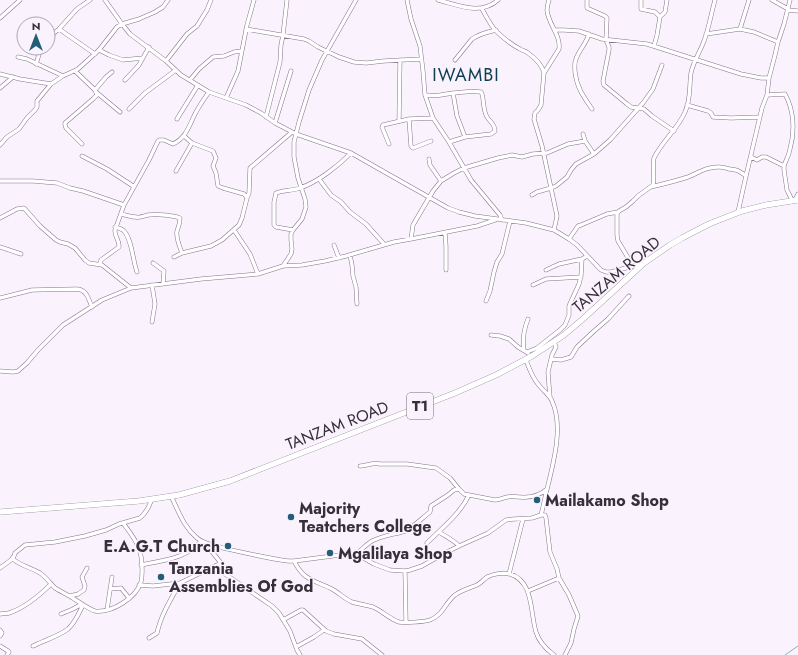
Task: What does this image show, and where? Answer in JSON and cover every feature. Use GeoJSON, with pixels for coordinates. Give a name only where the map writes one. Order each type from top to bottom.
{"type":"FeatureCollection","features":[{"type":"Feature","properties":{"kind":"highway","name":"TANZAM ROAD"},"geometry":{"type":"LineString","coordinates":[[0,512],[152,499],[191,492],[230,481],[496,375],[526,360],[554,342],[584,318],[644,263],[670,245],[708,224],[738,212],[795,200]]}},
{"type":"Feature","properties":{"kind":"street"},"geometry":{"type":"LineString","coordinates":[[0,18],[20,0]]}},
{"type":"Feature","properties":{"kind":"street"},"geometry":{"type":"LineString","coordinates":[[56,31],[73,13],[90,0]]}},
{"type":"Feature","properties":{"kind":"street"},"geometry":{"type":"LineString","coordinates":[[105,0],[130,34],[149,47],[176,70],[209,92],[246,105],[275,124],[294,133],[351,153],[448,208],[475,216],[526,223],[554,230],[577,245],[601,270],[606,272],[644,263]]}},
{"type":"Feature","properties":{"kind":"street"},"geometry":{"type":"LineString","coordinates":[[0,145],[7,137],[18,129],[26,118],[35,110],[37,107],[37,101],[51,84],[63,76],[76,71],[99,50],[114,30],[122,24],[155,12],[163,7],[168,0]]}},
{"type":"Feature","properties":{"kind":"street"},"geometry":{"type":"LineString","coordinates":[[166,61],[187,34],[197,26],[207,10],[211,0]]}},
{"type":"Feature","properties":{"kind":"street"},"geometry":{"type":"LineString","coordinates":[[226,98],[238,71],[246,29],[254,0]]}},
{"type":"Feature","properties":{"kind":"street"},"geometry":{"type":"LineString","coordinates":[[266,117],[280,62],[287,0]]}},
{"type":"Feature","properties":{"kind":"street"},"geometry":{"type":"LineString","coordinates":[[283,266],[292,252],[291,236],[305,210],[306,203],[294,158],[294,133],[309,90],[322,60],[356,0]]}},
{"type":"Feature","properties":{"kind":"street"},"geometry":{"type":"LineString","coordinates":[[407,0],[411,19],[419,43],[425,95],[433,118],[471,180],[500,215],[502,220]]}},
{"type":"Feature","properties":{"kind":"street"},"geometry":{"type":"LineString","coordinates":[[438,0],[468,8],[482,8],[498,0]]}},
{"type":"Feature","properties":{"kind":"street"},"geometry":{"type":"LineString","coordinates":[[544,73],[559,49],[559,43],[547,9],[549,0]]}},
{"type":"Feature","properties":{"kind":"street"},"geometry":{"type":"LineString","coordinates":[[587,0],[587,8],[605,16],[606,18],[606,40],[609,47],[603,83],[606,88],[626,104],[631,107],[644,109],[674,131]]}},
{"type":"Feature","properties":{"kind":"street"},"geometry":{"type":"LineString","coordinates":[[641,0],[641,9],[656,12],[660,17]]}},
{"type":"Feature","properties":{"kind":"street"},"geometry":{"type":"LineString","coordinates":[[654,46],[660,17],[665,12],[667,0]]}},
{"type":"Feature","properties":{"kind":"street"},"geometry":{"type":"LineString","coordinates":[[569,239],[578,226],[607,214],[618,212],[653,185],[653,162],[655,157],[674,131],[686,111],[691,73],[706,34],[715,0]]}},
{"type":"Feature","properties":{"kind":"street"},"geometry":{"type":"LineString","coordinates":[[740,29],[749,0]]}},
{"type":"Feature","properties":{"kind":"street"},"geometry":{"type":"LineString","coordinates":[[772,0],[788,9],[798,11]]}},
{"type":"Feature","properties":{"kind":"street"},"geometry":{"type":"LineString","coordinates":[[738,212],[762,108],[767,95],[769,78],[790,0]]}},
{"type":"Feature","properties":{"kind":"street"},"geometry":{"type":"LineString","coordinates":[[482,8],[489,22],[496,30],[513,44],[533,57],[542,67],[544,73],[541,105],[535,113],[534,119],[542,146],[557,218],[554,230]]}},
{"type":"Feature","properties":{"kind":"street"},"geometry":{"type":"LineString","coordinates":[[59,29],[95,54]]}},
{"type":"Feature","properties":{"kind":"street"},"geometry":{"type":"LineString","coordinates":[[246,29],[304,39],[346,60],[366,63],[421,59]]}},
{"type":"Feature","properties":{"kind":"street"},"geometry":{"type":"LineString","coordinates":[[706,34],[740,29],[754,32],[778,42]]}},
{"type":"Feature","properties":{"kind":"street"},"geometry":{"type":"LineString","coordinates":[[455,60],[472,39],[487,32],[496,30]]}},
{"type":"Feature","properties":{"kind":"street"},"geometry":{"type":"LineString","coordinates":[[555,30],[579,31],[606,40],[646,44],[741,74],[769,78]]}},
{"type":"Feature","properties":{"kind":"street"},"geometry":{"type":"LineString","coordinates":[[589,34],[575,60],[575,64],[580,91],[592,108]]}},
{"type":"Feature","properties":{"kind":"street"},"geometry":{"type":"LineString","coordinates":[[125,80],[137,68],[149,47]]}},
{"type":"Feature","properties":{"kind":"street"},"geometry":{"type":"LineString","coordinates":[[99,50],[123,60],[142,58]]}},
{"type":"Feature","properties":{"kind":"street"},"geometry":{"type":"LineString","coordinates":[[190,80],[199,69],[213,57],[224,56],[242,51]]}},
{"type":"Feature","properties":{"kind":"street"},"geometry":{"type":"LineString","coordinates":[[36,64],[38,56]]}},
{"type":"Feature","properties":{"kind":"street"},"geometry":{"type":"LineString","coordinates":[[18,57],[63,76]]}},
{"type":"Feature","properties":{"kind":"street"},"geometry":{"type":"LineString","coordinates":[[398,121],[400,60]]}},
{"type":"Feature","properties":{"kind":"street"},"geometry":{"type":"LineString","coordinates":[[532,195],[556,186],[567,177],[576,164],[594,154],[610,140],[639,108],[653,89],[662,65]]}},
{"type":"Feature","properties":{"kind":"street"},"geometry":{"type":"LineString","coordinates":[[129,109],[145,92],[176,70]]}},
{"type":"Feature","properties":{"kind":"street"},"geometry":{"type":"LineString","coordinates":[[76,71],[120,112]]}},
{"type":"Feature","properties":{"kind":"street"},"geometry":{"type":"LineString","coordinates":[[275,124],[291,71]]}},
{"type":"Feature","properties":{"kind":"street"},"geometry":{"type":"LineString","coordinates":[[82,144],[66,128],[65,123],[97,95],[96,91],[106,77],[112,72]]}},
{"type":"Feature","properties":{"kind":"street"},"geometry":{"type":"LineString","coordinates":[[0,74],[51,84]]}},
{"type":"Feature","properties":{"kind":"street"},"geometry":{"type":"LineString","coordinates":[[0,88],[13,77]]}},
{"type":"Feature","properties":{"kind":"street"},"geometry":{"type":"LineString","coordinates":[[177,119],[198,85]]}},
{"type":"Feature","properties":{"kind":"street"},"geometry":{"type":"LineString","coordinates":[[100,264],[101,260],[119,247],[114,233],[124,205],[158,141],[164,140],[173,144],[184,136],[199,106],[209,92]]}},
{"type":"Feature","properties":{"kind":"street"},"geometry":{"type":"LineString","coordinates":[[425,95],[480,92],[483,97],[487,117],[492,123],[494,131],[491,134],[465,137],[449,142]]}},
{"type":"Feature","properties":{"kind":"street"},"geometry":{"type":"LineString","coordinates":[[453,93],[457,116],[465,137]]}},
{"type":"Feature","properties":{"kind":"street"},"geometry":{"type":"LineString","coordinates":[[767,95],[785,94],[792,111],[793,134],[784,166],[787,190],[795,200],[798,194]]}},
{"type":"Feature","properties":{"kind":"street"},"geometry":{"type":"LineString","coordinates":[[687,105],[708,111],[713,117],[760,117]]}},
{"type":"Feature","properties":{"kind":"street"},"geometry":{"type":"LineString","coordinates":[[389,144],[382,126],[409,118],[433,118]]}},
{"type":"Feature","properties":{"kind":"street"},"geometry":{"type":"LineString","coordinates":[[409,118],[412,148],[431,141]]}},
{"type":"Feature","properties":{"kind":"street"},"geometry":{"type":"LineString","coordinates":[[174,257],[182,253],[206,248],[215,244],[239,225],[246,198],[249,193],[250,168],[294,133]]}},
{"type":"Feature","properties":{"kind":"street"},"geometry":{"type":"LineString","coordinates":[[583,134],[585,141],[594,154]]}},
{"type":"Feature","properties":{"kind":"street"},"geometry":{"type":"LineString","coordinates":[[184,136],[192,143],[211,149],[214,152],[216,160],[213,167],[216,173],[218,186],[244,194],[246,195],[246,198]]}},
{"type":"Feature","properties":{"kind":"street"},"geometry":{"type":"LineString","coordinates":[[411,239],[413,225],[429,197],[441,181],[464,168],[509,156],[515,155],[522,157],[533,154],[547,153],[573,142],[585,141]]}},
{"type":"Feature","properties":{"kind":"street"},"geometry":{"type":"LineString","coordinates":[[176,171],[192,143]]}},
{"type":"Feature","properties":{"kind":"street"},"geometry":{"type":"LineString","coordinates":[[293,230],[276,227],[274,225],[276,193],[302,188],[340,163],[351,153]]}},
{"type":"Feature","properties":{"kind":"street"},"geometry":{"type":"LineString","coordinates":[[82,156],[107,169],[133,186]]}},
{"type":"Feature","properties":{"kind":"street"},"geometry":{"type":"LineString","coordinates":[[751,157],[757,160],[762,157],[766,157],[784,166]]}},
{"type":"Feature","properties":{"kind":"street"},"geometry":{"type":"LineString","coordinates":[[428,159],[430,165],[441,181]]}},
{"type":"Feature","properties":{"kind":"street"},"geometry":{"type":"LineString","coordinates":[[650,187],[716,167],[734,169],[740,171],[746,176]]}},
{"type":"Feature","properties":{"kind":"street"},"geometry":{"type":"LineString","coordinates":[[319,178],[331,194],[350,212],[366,224],[384,244]]}},
{"type":"Feature","properties":{"kind":"street"},"geometry":{"type":"LineString","coordinates":[[0,180],[57,183],[124,205]]}},
{"type":"Feature","properties":{"kind":"street"},"geometry":{"type":"LineString","coordinates":[[0,218],[17,208],[24,208],[40,226],[56,240],[75,248],[89,263],[104,266],[131,288]]}},
{"type":"Feature","properties":{"kind":"street"},"geometry":{"type":"LineString","coordinates":[[618,212],[618,241],[633,266]]}},
{"type":"Feature","properties":{"kind":"street"},"geometry":{"type":"LineString","coordinates":[[121,214],[134,217],[156,215],[180,218],[177,236],[182,253]]}},
{"type":"Feature","properties":{"kind":"street"},"geometry":{"type":"LineString","coordinates":[[0,372],[18,371],[63,325],[102,300],[131,288],[258,274],[283,266],[307,264],[339,258],[384,244],[477,226],[496,219]]}},
{"type":"Feature","properties":{"kind":"street"},"geometry":{"type":"LineString","coordinates":[[486,301],[497,262],[502,254],[510,221]]}},
{"type":"Feature","properties":{"kind":"street"},"geometry":{"type":"LineString","coordinates":[[116,227],[124,230],[127,236],[137,272]]}},
{"type":"Feature","properties":{"kind":"street"},"geometry":{"type":"LineString","coordinates":[[234,230],[250,254],[258,274]]}},
{"type":"Feature","properties":{"kind":"street"},"geometry":{"type":"LineString","coordinates":[[445,233],[446,270]]}},
{"type":"Feature","properties":{"kind":"street"},"geometry":{"type":"LineString","coordinates":[[334,244],[339,258]]}},
{"type":"Feature","properties":{"kind":"street"},"geometry":{"type":"LineString","coordinates":[[0,247],[21,254]]}},
{"type":"Feature","properties":{"kind":"street"},"geometry":{"type":"LineString","coordinates":[[350,255],[353,278],[356,287],[357,304]]}},
{"type":"Feature","properties":{"kind":"street"},"geometry":{"type":"LineString","coordinates":[[546,270],[559,264],[582,259],[587,256]]}},
{"type":"Feature","properties":{"kind":"street"},"geometry":{"type":"LineString","coordinates":[[525,351],[537,348],[565,325],[569,315],[569,306],[578,288],[581,277],[582,259]]}},
{"type":"Feature","properties":{"kind":"street"},"geometry":{"type":"LineString","coordinates":[[153,263],[164,271],[163,284]]}},
{"type":"Feature","properties":{"kind":"street"},"geometry":{"type":"LineString","coordinates":[[533,285],[546,279],[581,277]]}},
{"type":"Feature","properties":{"kind":"street"},"geometry":{"type":"LineString","coordinates":[[152,285],[155,304],[152,322]]}},
{"type":"Feature","properties":{"kind":"street"},"geometry":{"type":"LineString","coordinates":[[0,298],[32,290],[81,289],[85,292],[92,307]]}},
{"type":"Feature","properties":{"kind":"street"},"geometry":{"type":"LineString","coordinates":[[551,359],[561,360],[571,356],[577,347],[608,319],[629,296]]}},
{"type":"Feature","properties":{"kind":"street"},"geometry":{"type":"LineString","coordinates":[[525,351],[524,334],[528,319]]}},
{"type":"Feature","properties":{"kind":"street"},"geometry":{"type":"LineString","coordinates":[[491,335],[509,339],[532,356]]}},
{"type":"Feature","properties":{"kind":"street"},"geometry":{"type":"LineString","coordinates":[[171,496],[180,516],[191,532],[205,543],[288,561],[343,554],[360,556],[378,566],[390,570],[404,571],[422,566],[442,554],[488,534],[506,520],[535,517],[541,514],[554,458],[556,441],[556,419],[551,400],[548,378],[549,365],[556,347],[554,342]]}},
{"type":"Feature","properties":{"kind":"street"},"geometry":{"type":"LineString","coordinates":[[526,360],[536,381],[551,400]]}},
{"type":"Feature","properties":{"kind":"street"},"geometry":{"type":"LineString","coordinates":[[360,466],[376,463],[407,464],[436,468],[450,478],[464,494],[497,500],[509,497],[534,496],[547,489]]}},
{"type":"Feature","properties":{"kind":"street"},"geometry":{"type":"LineString","coordinates":[[355,555],[364,546],[380,537],[408,529],[430,512],[431,506],[448,496],[454,490],[459,489]]}},
{"type":"Feature","properties":{"kind":"street"},"geometry":{"type":"LineString","coordinates":[[427,543],[462,508],[469,495]]}},
{"type":"Feature","properties":{"kind":"street"},"geometry":{"type":"LineString","coordinates":[[0,568],[11,560],[15,553],[25,545],[55,542],[85,536],[106,530],[123,522],[140,518],[148,508],[152,499]]}},
{"type":"Feature","properties":{"kind":"street"},"geometry":{"type":"LineString","coordinates":[[541,514],[545,515],[546,518],[549,549],[559,578],[569,595],[578,616],[571,643],[565,655]]}},
{"type":"Feature","properties":{"kind":"street"},"geometry":{"type":"LineString","coordinates":[[509,574],[523,519]]}},
{"type":"Feature","properties":{"kind":"street"},"geometry":{"type":"LineString","coordinates":[[13,557],[14,560],[44,576],[55,588],[93,610],[107,610],[120,605],[129,598],[139,585],[142,578],[140,552],[138,546],[123,522]]}},
{"type":"Feature","properties":{"kind":"street"},"geometry":{"type":"LineString","coordinates":[[439,532],[456,542],[459,546]]}},
{"type":"Feature","properties":{"kind":"street"},"geometry":{"type":"LineString","coordinates":[[141,565],[181,556],[194,548],[201,541]]}},
{"type":"Feature","properties":{"kind":"street"},"geometry":{"type":"LineString","coordinates":[[205,543],[221,563],[225,574],[272,606],[279,613],[290,631],[300,655]]}},
{"type":"Feature","properties":{"kind":"street"},"geometry":{"type":"LineString","coordinates":[[294,561],[304,575],[312,580],[333,590],[350,601],[370,606],[399,622],[423,622],[431,619],[438,615],[454,596],[462,591],[477,585],[489,576],[509,574],[518,578],[528,591],[536,634],[543,646],[554,655]]}},
{"type":"Feature","properties":{"kind":"street"},"geometry":{"type":"LineString","coordinates":[[139,585],[153,586],[180,583],[221,563]]}},
{"type":"Feature","properties":{"kind":"street"},"geometry":{"type":"LineString","coordinates":[[69,596],[78,594],[84,590],[85,586],[82,577],[87,568]]}},
{"type":"Feature","properties":{"kind":"street"},"geometry":{"type":"LineString","coordinates":[[404,571],[406,622]]}},
{"type":"Feature","properties":{"kind":"street"},"geometry":{"type":"LineString","coordinates":[[107,610],[112,577]]}},
{"type":"Feature","properties":{"kind":"street"},"geometry":{"type":"LineString","coordinates":[[528,591],[559,578]]}},
{"type":"Feature","properties":{"kind":"street"},"geometry":{"type":"LineString","coordinates":[[149,638],[157,632],[162,616],[180,583]]}},
{"type":"Feature","properties":{"kind":"street"},"geometry":{"type":"LineString","coordinates":[[0,614],[9,613],[18,609],[51,584]]}},
{"type":"Feature","properties":{"kind":"street"},"geometry":{"type":"LineString","coordinates":[[110,589],[121,588],[129,598]]}},
{"type":"Feature","properties":{"kind":"street"},"geometry":{"type":"LineString","coordinates":[[61,614],[73,610],[83,604]]}},
{"type":"Feature","properties":{"kind":"street"},"geometry":{"type":"LineString","coordinates":[[33,646],[69,628],[83,604]]}},
{"type":"Feature","properties":{"kind":"street"},"geometry":{"type":"LineString","coordinates":[[283,620],[302,609],[324,630],[334,634],[362,639],[382,655]]}},
{"type":"Feature","properties":{"kind":"street"},"geometry":{"type":"LineString","coordinates":[[0,630],[2,633],[0,636]]}},
{"type":"Feature","properties":{"kind":"street"},"geometry":{"type":"LineString","coordinates":[[296,647],[324,630]]}},
{"type":"Feature","properties":{"kind":"street"},"geometry":{"type":"LineString","coordinates":[[0,646],[9,652],[6,655]]}},
{"type":"Feature","properties":{"kind":"waterway"},"geometry":{"type":"LineString","coordinates":[[785,655],[798,646]]}},
{"type":"Feature","properties":{"kind":"place","name":"Mailakamo Shop"},"geometry":{"type":"Point","coordinates":[537,500]}},
{"type":"Feature","properties":{"kind":"place","name":"Majority Teatchers College"},"geometry":{"type":"Point","coordinates":[291,517]}},
{"type":"Feature","properties":{"kind":"place","name":"E.A.G.T Church"},"geometry":{"type":"Point","coordinates":[228,546]}},
{"type":"Feature","properties":{"kind":"place","name":"Mgalilaya Shop"},"geometry":{"type":"Point","coordinates":[330,553]}},
{"type":"Feature","properties":{"kind":"place","name":"Tanzania Assemblies Of God"},"geometry":{"type":"Point","coordinates":[161,577]}},
{"type":"Feature","properties":{"kind":"district","name":"IWAMBI"},"geometry":{"type":"Point","coordinates":[466,75]}}]}
